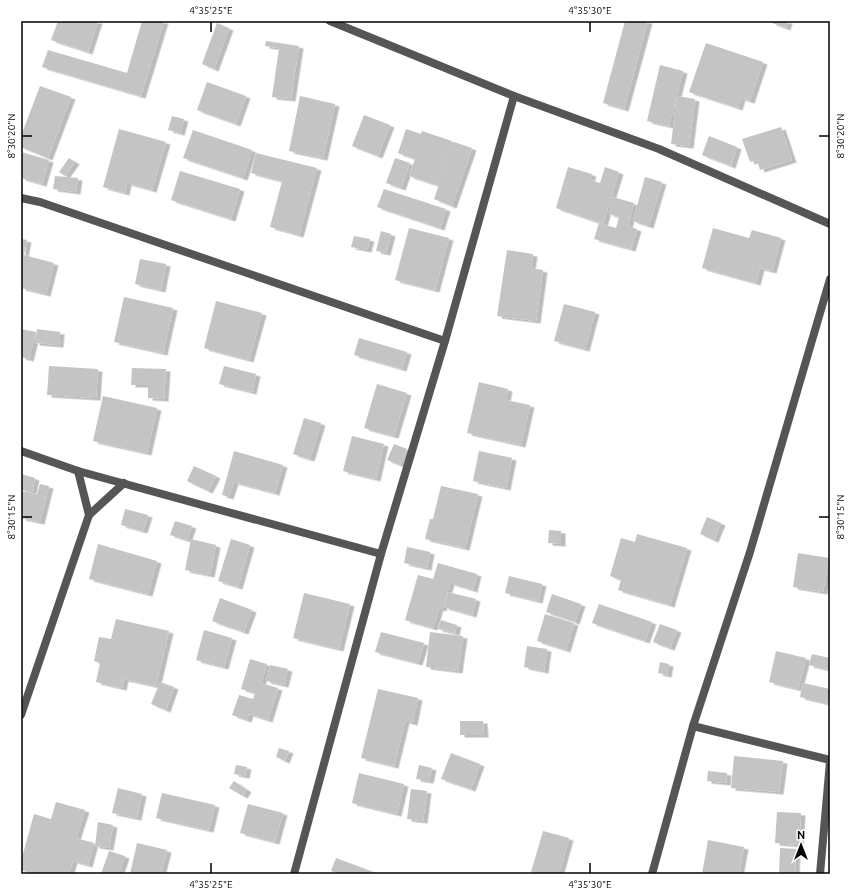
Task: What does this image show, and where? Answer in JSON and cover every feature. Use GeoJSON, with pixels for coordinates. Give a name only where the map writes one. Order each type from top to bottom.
{"type":"FeatureCollection","features":[{"type":"Feature","properties":{"kind":"street"},"geometry":{"type":"LineString","coordinates":[[330,21],[514,96],[659,149],[830,224]]}},
{"type":"Feature","properties":{"kind":"street"},"geometry":{"type":"LineString","coordinates":[[294,874],[382,554],[445,342],[514,96]]}},
{"type":"Feature","properties":{"kind":"street"},"geometry":{"type":"LineString","coordinates":[[21,198],[55,208],[445,342]]}},
{"type":"Feature","properties":{"kind":"street"},"geometry":{"type":"LineString","coordinates":[[652,874],[693,726],[750,552],[830,279]]}},
{"type":"Feature","properties":{"kind":"street"},"geometry":{"type":"LineString","coordinates":[[21,451],[78,471],[382,554]]}},
{"type":"Feature","properties":{"kind":"street"},"geometry":{"type":"LineString","coordinates":[[78,471],[89,515]]}},
{"type":"Feature","properties":{"kind":"street"},"geometry":{"type":"LineString","coordinates":[[21,715],[89,515],[124,483]]}},
{"type":"Feature","properties":{"kind":"street"},"geometry":{"type":"LineString","coordinates":[[693,726],[830,761],[820,874]]}},
{"type":"Feature","properties":{"kind":"building"},"geometry":{"type":"Polygon","coordinates":[[[58,21],[98,21],[88,52],[51,40],[58,21]]]}},
{"type":"Feature","properties":{"kind":"building"},"geometry":{"type":"Polygon","coordinates":[[[142,21],[164,21],[141,96],[42,67],[48,50],[127,73],[142,21]]]}},
{"type":"Feature","properties":{"kind":"building"},"geometry":{"type":"Polygon","coordinates":[[[625,21],[648,21],[624,109],[603,103],[625,21]]]}},
{"type":"Feature","properties":{"kind":"building"},"geometry":{"type":"Polygon","coordinates":[[[772,21],[788,21],[786,28],[772,23],[772,21]]]}},
{"type":"Feature","properties":{"kind":"building"},"geometry":{"type":"Polygon","coordinates":[[[217,23],[229,28],[214,69],[202,64],[217,23]]]}},
{"type":"Feature","properties":{"kind":"building"},"geometry":{"type":"Polygon","coordinates":[[[266,41],[299,46],[291,99],[272,97],[279,48],[265,46],[266,41]]]}},
{"type":"Feature","properties":{"kind":"building"},"geometry":{"type":"Polygon","coordinates":[[[706,43],[763,62],[750,101],[741,98],[738,108],[689,92],[706,43]]]}},
{"type":"Feature","properties":{"kind":"building"},"geometry":{"type":"Polygon","coordinates":[[[660,65],[683,71],[669,126],[647,121],[660,65]]]}},
{"type":"Feature","properties":{"kind":"building"},"geometry":{"type":"Polygon","coordinates":[[[207,82],[246,96],[236,124],[197,110],[207,82]]]}},
{"type":"Feature","properties":{"kind":"building"},"geometry":{"type":"Polygon","coordinates":[[[40,86],[71,97],[48,158],[21,147],[21,136],[40,86]]]}},
{"type":"Feature","properties":{"kind":"building"},"geometry":{"type":"Polygon","coordinates":[[[300,96],[335,104],[323,158],[289,151],[300,96]]]}},
{"type":"Feature","properties":{"kind":"building"},"geometry":{"type":"Polygon","coordinates":[[[677,96],[695,99],[689,146],[671,144],[677,96]]]}},
{"type":"Feature","properties":{"kind":"building"},"geometry":{"type":"Polygon","coordinates":[[[364,115],[390,125],[378,156],[352,146],[364,115]]]}},
{"type":"Feature","properties":{"kind":"building"},"geometry":{"type":"Polygon","coordinates":[[[172,116],[184,119],[180,133],[168,130],[172,116]]]}},
{"type":"Feature","properties":{"kind":"building"},"geometry":{"type":"Polygon","coordinates":[[[781,127],[792,160],[760,170],[757,160],[750,162],[742,139],[781,127]]]}},
{"type":"Feature","properties":{"kind":"building"},"geometry":{"type":"Polygon","coordinates":[[[119,129],[166,142],[152,190],[127,183],[125,193],[103,187],[119,129]]]}},
{"type":"Feature","properties":{"kind":"building"},"geometry":{"type":"Polygon","coordinates":[[[406,129],[421,134],[422,131],[452,141],[437,185],[409,176],[415,159],[398,153],[406,129]]]}},
{"type":"Feature","properties":{"kind":"building"},"geometry":{"type":"Polygon","coordinates":[[[193,130],[252,150],[243,178],[183,158],[193,130]]]}},
{"type":"Feature","properties":{"kind":"building"},"geometry":{"type":"Polygon","coordinates":[[[709,136],[737,147],[731,166],[702,155],[709,136]]]}},
{"type":"Feature","properties":{"kind":"building"},"geometry":{"type":"Polygon","coordinates":[[[454,142],[472,148],[452,206],[434,199],[454,142]]]}},
{"type":"Feature","properties":{"kind":"building"},"geometry":{"type":"Polygon","coordinates":[[[21,152],[49,160],[42,184],[21,178],[21,152]]]}},
{"type":"Feature","properties":{"kind":"building"},"geometry":{"type":"Polygon","coordinates":[[[256,153],[317,168],[299,235],[270,227],[282,181],[251,173],[256,153]]]}},
{"type":"Feature","properties":{"kind":"building"},"geometry":{"type":"Polygon","coordinates":[[[69,158],[75,162],[65,176],[59,172],[69,158]]]}},
{"type":"Feature","properties":{"kind":"building"},"geometry":{"type":"Polygon","coordinates":[[[395,158],[410,163],[401,188],[386,183],[395,158]]]}},
{"type":"Feature","properties":{"kind":"building"},"geometry":{"type":"Polygon","coordinates":[[[568,167],[592,174],[590,180],[600,183],[605,167],[619,172],[603,224],[556,208],[568,167]]]}},
{"type":"Feature","properties":{"kind":"building"},"geometry":{"type":"Polygon","coordinates":[[[180,171],[240,189],[231,219],[171,200],[180,171]]]}},
{"type":"Feature","properties":{"kind":"building"},"geometry":{"type":"Polygon","coordinates":[[[55,176],[78,178],[76,192],[53,189],[55,176]]]}},
{"type":"Feature","properties":{"kind":"building"},"geometry":{"type":"Polygon","coordinates":[[[645,177],[662,182],[649,226],[633,221],[645,177]]]}},
{"type":"Feature","properties":{"kind":"building"},"geometry":{"type":"Polygon","coordinates":[[[384,189],[446,209],[440,228],[377,207],[384,189]]]}},
{"type":"Feature","properties":{"kind":"building"},"geometry":{"type":"Polygon","coordinates":[[[613,197],[634,203],[628,226],[637,229],[631,249],[594,239],[599,223],[616,228],[619,217],[609,214],[613,197]]]}},
{"type":"Feature","properties":{"kind":"building"},"geometry":{"type":"Polygon","coordinates":[[[409,228],[449,238],[435,290],[395,280],[409,228]]]}},
{"type":"Feature","properties":{"kind":"building"},"geometry":{"type":"Polygon","coordinates":[[[713,228],[749,238],[752,230],[781,238],[772,271],[760,268],[756,283],[702,268],[713,228]]]}},
{"type":"Feature","properties":{"kind":"building"},"geometry":{"type":"Polygon","coordinates":[[[381,231],[391,234],[386,253],[376,251],[381,231]]]}},
{"type":"Feature","properties":{"kind":"building"},"geometry":{"type":"Polygon","coordinates":[[[354,236],[370,239],[367,250],[351,247],[354,236]]]}},
{"type":"Feature","properties":{"kind":"building"},"geometry":{"type":"Polygon","coordinates":[[[21,239],[27,240],[24,255],[54,263],[46,294],[21,288],[21,239]]]}},
{"type":"Feature","properties":{"kind":"building"},"geometry":{"type":"Polygon","coordinates":[[[507,250],[533,254],[531,268],[543,270],[536,321],[497,316],[507,250]]]}},
{"type":"Feature","properties":{"kind":"building"},"geometry":{"type":"Polygon","coordinates":[[[140,259],[166,264],[161,290],[135,284],[140,259]]]}},
{"type":"Feature","properties":{"kind":"building"},"geometry":{"type":"Polygon","coordinates":[[[124,297],[173,308],[163,353],[114,342],[124,297]]]}},
{"type":"Feature","properties":{"kind":"building"},"geometry":{"type":"Polygon","coordinates":[[[216,301],[262,313],[249,360],[204,348],[216,301]]]}},
{"type":"Feature","properties":{"kind":"building"},"geometry":{"type":"Polygon","coordinates":[[[564,304],[595,312],[585,349],[554,341],[564,304]]]}},
{"type":"Feature","properties":{"kind":"building"},"geometry":{"type":"Polygon","coordinates":[[[21,329],[36,332],[29,359],[21,357],[21,329]]]}},
{"type":"Feature","properties":{"kind":"building"},"geometry":{"type":"Polygon","coordinates":[[[37,329],[60,332],[59,345],[35,343],[37,329]]]}},
{"type":"Feature","properties":{"kind":"building"},"geometry":{"type":"Polygon","coordinates":[[[359,338],[407,352],[402,369],[354,355],[359,338]]]}},
{"type":"Feature","properties":{"kind":"building"},"geometry":{"type":"Polygon","coordinates":[[[49,366],[98,369],[96,398],[47,395],[49,366]]]}},
{"type":"Feature","properties":{"kind":"building"},"geometry":{"type":"Polygon","coordinates":[[[224,366],[256,374],[252,392],[219,384],[224,366]]]}},
{"type":"Feature","properties":{"kind":"building"},"geometry":{"type":"Polygon","coordinates":[[[132,368],[166,369],[164,399],[148,398],[148,385],[131,385],[132,368]]]}},
{"type":"Feature","properties":{"kind":"building"},"geometry":{"type":"Polygon","coordinates":[[[479,382],[508,389],[506,400],[530,405],[521,445],[467,433],[479,382]]]}},
{"type":"Feature","properties":{"kind":"building"},"geometry":{"type":"Polygon","coordinates":[[[377,384],[407,393],[394,436],[364,428],[377,384]]]}},
{"type":"Feature","properties":{"kind":"building"},"geometry":{"type":"Polygon","coordinates":[[[103,396],[157,408],[147,453],[93,441],[103,396]]]}},
{"type":"Feature","properties":{"kind":"building"},"geometry":{"type":"Polygon","coordinates":[[[304,418],[321,423],[310,459],[293,454],[304,418]]]}},
{"type":"Feature","properties":{"kind":"building"},"geometry":{"type":"Polygon","coordinates":[[[352,436],[384,444],[376,479],[343,471],[352,436]]]}},
{"type":"Feature","properties":{"kind":"building"},"geometry":{"type":"Polygon","coordinates":[[[394,444],[407,449],[400,465],[387,460],[394,444]]]}},
{"type":"Feature","properties":{"kind":"building"},"geometry":{"type":"Polygon","coordinates":[[[234,451],[283,465],[275,493],[234,482],[229,497],[222,495],[234,451]]]}},
{"type":"Feature","properties":{"kind":"building"},"geometry":{"type":"Polygon","coordinates":[[[479,451],[512,458],[506,488],[473,481],[479,451]]]}},
{"type":"Feature","properties":{"kind":"building"},"geometry":{"type":"Polygon","coordinates":[[[194,466],[216,476],[208,491],[187,481],[194,466]]]}},
{"type":"Feature","properties":{"kind":"building"},"geometry":{"type":"Polygon","coordinates":[[[21,474],[35,478],[32,492],[21,490],[21,474]]]}},
{"type":"Feature","properties":{"kind":"building"},"geometry":{"type":"Polygon","coordinates":[[[40,484],[49,486],[40,522],[21,518],[21,491],[37,494],[40,484]]]}},
{"type":"Feature","properties":{"kind":"building"},"geometry":{"type":"Polygon","coordinates":[[[441,486],[478,494],[465,548],[425,539],[430,519],[433,519],[441,486]]]}},
{"type":"Feature","properties":{"kind":"building"},"geometry":{"type":"Polygon","coordinates":[[[125,509],[148,515],[143,531],[121,525],[125,509]]]}},
{"type":"Feature","properties":{"kind":"building"},"geometry":{"type":"Polygon","coordinates":[[[707,517],[721,523],[714,540],[700,534],[707,517]]]}},
{"type":"Feature","properties":{"kind":"building"},"geometry":{"type":"Polygon","coordinates":[[[175,521],[192,526],[187,540],[170,535],[175,521]]]}},
{"type":"Feature","properties":{"kind":"building"},"geometry":{"type":"Polygon","coordinates":[[[549,530],[561,531],[561,544],[548,543],[549,530]]]}},
{"type":"Feature","properties":{"kind":"building"},"geometry":{"type":"Polygon","coordinates":[[[637,534],[687,548],[670,605],[618,590],[621,580],[610,576],[621,538],[635,542],[637,534]]]}},
{"type":"Feature","properties":{"kind":"building"},"geometry":{"type":"Polygon","coordinates":[[[191,539],[216,545],[210,575],[185,570],[191,539]]]}},
{"type":"Feature","properties":{"kind":"building"},"geometry":{"type":"Polygon","coordinates":[[[231,539],[250,545],[238,587],[218,581],[231,539]]]}},
{"type":"Feature","properties":{"kind":"building"},"geometry":{"type":"Polygon","coordinates":[[[98,544],[157,561],[148,594],[89,579],[98,544]]]}},
{"type":"Feature","properties":{"kind":"building"},"geometry":{"type":"Polygon","coordinates":[[[407,547],[430,552],[427,568],[404,563],[407,547]]]}},
{"type":"Feature","properties":{"kind":"building"},"geometry":{"type":"Polygon","coordinates":[[[798,553],[829,558],[823,592],[793,587],[798,553]]]}},
{"type":"Feature","properties":{"kind":"building"},"geometry":{"type":"Polygon","coordinates":[[[438,563],[477,574],[473,590],[450,583],[442,609],[439,608],[433,628],[405,620],[418,575],[433,579],[438,563]]]}},
{"type":"Feature","properties":{"kind":"building"},"geometry":{"type":"Polygon","coordinates":[[[509,576],[542,584],[538,601],[505,593],[509,576]]]}},
{"type":"Feature","properties":{"kind":"building"},"geometry":{"type":"Polygon","coordinates":[[[448,592],[476,599],[472,615],[444,607],[448,592]]]}},
{"type":"Feature","properties":{"kind":"building"},"geometry":{"type":"Polygon","coordinates":[[[304,593],[350,604],[339,649],[293,638],[304,593]]]}},
{"type":"Feature","properties":{"kind":"building"},"geometry":{"type":"Polygon","coordinates":[[[552,594],[581,604],[575,622],[546,612],[552,594]]]}},
{"type":"Feature","properties":{"kind":"building"},"geometry":{"type":"Polygon","coordinates":[[[220,598],[252,610],[244,632],[212,621],[220,598]]]}},
{"type":"Feature","properties":{"kind":"building"},"geometry":{"type":"Polygon","coordinates":[[[599,604],[652,622],[645,641],[592,623],[599,604]]]}},
{"type":"Feature","properties":{"kind":"building"},"geometry":{"type":"Polygon","coordinates":[[[545,614],[574,623],[566,650],[537,641],[545,614]]]}},
{"type":"Feature","properties":{"kind":"building"},"geometry":{"type":"Polygon","coordinates":[[[116,619],[169,631],[156,686],[124,679],[122,688],[96,682],[100,663],[94,661],[99,637],[111,639],[116,619]]]}},
{"type":"Feature","properties":{"kind":"building"},"geometry":{"type":"Polygon","coordinates":[[[441,620],[457,625],[455,633],[438,629],[441,620]]]}},
{"type":"Feature","properties":{"kind":"building"},"geometry":{"type":"Polygon","coordinates":[[[660,624],[677,630],[670,648],[653,642],[660,624]]]}},
{"type":"Feature","properties":{"kind":"building"},"geometry":{"type":"Polygon","coordinates":[[[204,630],[232,638],[224,667],[196,660],[204,630]]]}},
{"type":"Feature","properties":{"kind":"building"},"geometry":{"type":"Polygon","coordinates":[[[381,632],[424,643],[418,663],[375,652],[381,632]]]}},
{"type":"Feature","properties":{"kind":"building"},"geometry":{"type":"Polygon","coordinates":[[[430,632],[463,636],[458,671],[426,667],[430,632]]]}},
{"type":"Feature","properties":{"kind":"building"},"geometry":{"type":"Polygon","coordinates":[[[527,646],[547,649],[544,671],[524,667],[527,646]]]}},
{"type":"Feature","properties":{"kind":"building"},"geometry":{"type":"Polygon","coordinates":[[[776,651],[806,658],[798,689],[769,682],[776,651]]]}},
{"type":"Feature","properties":{"kind":"building"},"geometry":{"type":"Polygon","coordinates":[[[812,654],[830,658],[830,670],[809,665],[812,654]]]}},
{"type":"Feature","properties":{"kind":"building"},"geometry":{"type":"Polygon","coordinates":[[[250,659],[267,664],[261,683],[278,688],[268,720],[249,714],[247,720],[232,715],[239,695],[253,699],[255,693],[241,689],[250,659]]]}},
{"type":"Feature","properties":{"kind":"building"},"geometry":{"type":"Polygon","coordinates":[[[660,662],[669,664],[667,675],[658,673],[660,662]]]}},
{"type":"Feature","properties":{"kind":"building"},"geometry":{"type":"Polygon","coordinates":[[[270,665],[288,669],[284,685],[266,681],[270,665]]]}},
{"type":"Feature","properties":{"kind":"building"},"geometry":{"type":"Polygon","coordinates":[[[160,682],[174,687],[166,710],[151,704],[160,682]]]}},
{"type":"Feature","properties":{"kind":"building"},"geometry":{"type":"Polygon","coordinates":[[[803,683],[830,689],[830,704],[800,697],[803,683]]]}},
{"type":"Feature","properties":{"kind":"building"},"geometry":{"type":"Polygon","coordinates":[[[378,689],[418,698],[413,723],[405,721],[394,766],[361,758],[378,689]]]}},
{"type":"Feature","properties":{"kind":"building"},"geometry":{"type":"Polygon","coordinates":[[[460,721],[483,721],[484,735],[460,735],[460,721]]]}},
{"type":"Feature","properties":{"kind":"building"},"geometry":{"type":"Polygon","coordinates":[[[279,748],[289,751],[285,761],[276,757],[279,748]]]}},
{"type":"Feature","properties":{"kind":"building"},"geometry":{"type":"Polygon","coordinates":[[[451,753],[480,764],[471,789],[441,779],[451,753]]]}},
{"type":"Feature","properties":{"kind":"building"},"geometry":{"type":"Polygon","coordinates":[[[734,756],[783,761],[779,792],[731,788],[734,756]]]}},
{"type":"Feature","properties":{"kind":"building"},"geometry":{"type":"Polygon","coordinates":[[[236,765],[247,767],[245,776],[234,774],[236,765]]]}},
{"type":"Feature","properties":{"kind":"building"},"geometry":{"type":"Polygon","coordinates":[[[419,765],[432,768],[429,781],[416,779],[419,765]]]}},
{"type":"Feature","properties":{"kind":"building"},"geometry":{"type":"Polygon","coordinates":[[[708,771],[727,773],[726,783],[707,781],[708,771]]]}},
{"type":"Feature","properties":{"kind":"building"},"geometry":{"type":"Polygon","coordinates":[[[359,773],[404,784],[397,814],[352,803],[359,773]]]}},
{"type":"Feature","properties":{"kind":"building"},"geometry":{"type":"Polygon","coordinates":[[[234,781],[247,790],[243,796],[229,788],[234,781]]]}},
{"type":"Feature","properties":{"kind":"building"},"geometry":{"type":"Polygon","coordinates":[[[118,788],[142,794],[137,818],[112,813],[118,788]]]}},
{"type":"Feature","properties":{"kind":"building"},"geometry":{"type":"Polygon","coordinates":[[[411,789],[427,791],[423,821],[407,819],[411,789]]]}},
{"type":"Feature","properties":{"kind":"building"},"geometry":{"type":"Polygon","coordinates":[[[162,793],[215,805],[209,830],[156,818],[162,793]]]}},
{"type":"Feature","properties":{"kind":"building"},"geometry":{"type":"Polygon","coordinates":[[[56,802],[85,810],[76,838],[94,843],[88,865],[73,861],[69,874],[32,874],[21,870],[21,861],[34,814],[51,819],[56,802]]]}},
{"type":"Feature","properties":{"kind":"building"},"geometry":{"type":"Polygon","coordinates":[[[248,804],[283,813],[275,842],[240,833],[248,804]]]}},
{"type":"Feature","properties":{"kind":"building"},"geometry":{"type":"Polygon","coordinates":[[[777,812],[801,813],[799,845],[775,843],[777,812]]]}},
{"type":"Feature","properties":{"kind":"building"},"geometry":{"type":"Polygon","coordinates":[[[98,822],[113,825],[109,848],[95,846],[98,822]]]}},
{"type":"Feature","properties":{"kind":"building"},"geometry":{"type":"Polygon","coordinates":[[[543,831],[569,838],[559,874],[538,874],[531,872],[543,831]]]}},
{"type":"Feature","properties":{"kind":"building"},"geometry":{"type":"Polygon","coordinates":[[[708,840],[744,847],[739,874],[702,874],[708,840]]]}},
{"type":"Feature","properties":{"kind":"building"},"geometry":{"type":"Polygon","coordinates":[[[137,843],[167,850],[161,874],[130,874],[137,843]]]}},
{"type":"Feature","properties":{"kind":"building"},"geometry":{"type":"Polygon","coordinates":[[[780,848],[796,849],[795,874],[779,874],[780,848]]]}},
{"type":"Feature","properties":{"kind":"building"},"geometry":{"type":"Polygon","coordinates":[[[109,851],[125,856],[119,874],[101,874],[109,851]]]}},
{"type":"Feature","properties":{"kind":"building"},"geometry":{"type":"Polygon","coordinates":[[[336,858],[379,874],[338,874],[331,871],[336,858]]]}}]}
